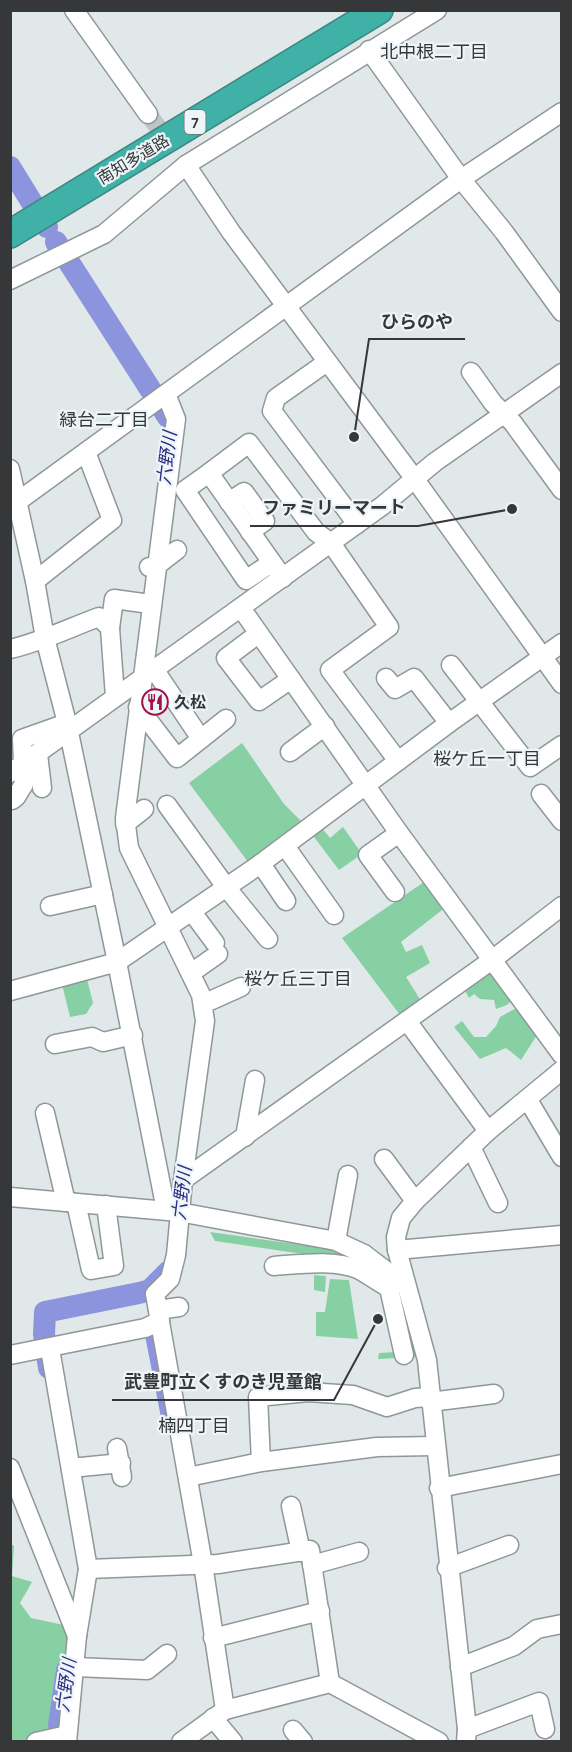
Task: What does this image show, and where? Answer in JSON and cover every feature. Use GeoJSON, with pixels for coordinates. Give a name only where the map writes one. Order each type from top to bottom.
{"type":"FeatureCollection","features":[{"type":"Feature","properties":{"kind":"highway","name":"南知多道路"},"geometry":{"type":"LineString","coordinates":[[10,212],[343,10]]}},
{"type":"Feature","properties":{"kind":"highway","name":"南知多道路"},"geometry":{"type":"LineString","coordinates":[[10,234],[379,10]]}},
{"type":"Feature","properties":{"kind":"street"},"geometry":{"type":"LineString","coordinates":[[74,10],[148,114]]}},
{"type":"Feature","properties":{"kind":"street"},"geometry":{"type":"LineString","coordinates":[[10,279],[104,234],[186,165],[437,10]]}},
{"type":"Feature","properties":{"kind":"street"},"geometry":{"type":"LineString","coordinates":[[369,50],[461,180],[504,232],[561,312]]}},
{"type":"Feature","properties":{"kind":"street"},"geometry":{"type":"LineString","coordinates":[[14,503],[461,180],[561,112]]}},
{"type":"Feature","properties":{"kind":"street"},"geometry":{"type":"LineString","coordinates":[[186,165],[231,232],[414,478],[561,684]]}},
{"type":"Feature","properties":{"kind":"street"},"geometry":{"type":"LineString","coordinates":[[327,362],[276,398],[272,411],[357,524]]}},
{"type":"Feature","properties":{"kind":"street"},"geometry":{"type":"LineString","coordinates":[[471,372],[561,490]]}},
{"type":"Feature","properties":{"kind":"street"},"geometry":{"type":"LineString","coordinates":[[16,769],[38,754],[67,727],[152,677],[241,608],[357,524],[414,478],[561,374]]}},
{"type":"Feature","properties":{"kind":"street"},"geometry":{"type":"LineString","coordinates":[[162,397],[176,419],[168,448],[147,604],[152,677],[139,703],[125,824],[129,848],[191,973],[203,1005],[205,1021],[183,1180],[175,1211]]}},
{"type":"Feature","properties":{"kind":"street"},"geometry":{"type":"LineString","coordinates":[[272,563],[246,580],[185,490],[249,443],[316,532],[331,543],[389,627],[330,670],[398,761]]}},
{"type":"Feature","properties":{"kind":"street"},"geometry":{"type":"LineString","coordinates":[[35,580],[112,520],[86,452]]}},
{"type":"Feature","properties":{"kind":"street"},"geometry":{"type":"LineString","coordinates":[[10,469],[14,503],[35,580],[45,638],[67,727],[133,1035],[175,1211],[176,1255],[170,1279],[155,1294],[203,1564],[213,1638],[219,1714],[233,1742]]}},
{"type":"Feature","properties":{"kind":"street"},"geometry":{"type":"LineString","coordinates":[[209,473],[283,578]]}},
{"type":"Feature","properties":{"kind":"street"},"geometry":{"type":"LineString","coordinates":[[152,567],[177,550]]}},
{"type":"Feature","properties":{"kind":"street"},"geometry":{"type":"LineString","coordinates":[[115,697],[110,628],[114,599],[119,591],[147,604]]}},
{"type":"Feature","properties":{"kind":"street"},"geometry":{"type":"LineString","coordinates":[[241,608],[368,785],[399,833],[561,1055]]}},
{"type":"Feature","properties":{"kind":"street"},"geometry":{"type":"LineString","coordinates":[[10,649],[37,643],[99,617],[110,628]]}},
{"type":"Feature","properties":{"kind":"street"},"geometry":{"type":"LineString","coordinates":[[258,634],[226,658],[259,701],[291,679]]}},
{"type":"Feature","properties":{"kind":"street"},"geometry":{"type":"LineString","coordinates":[[10,991],[117,962],[261,864],[449,723],[561,643]]}},
{"type":"Feature","properties":{"kind":"street"},"geometry":{"type":"LineString","coordinates":[[451,666],[530,767],[561,745]]}},
{"type":"Feature","properties":{"kind":"street"},"geometry":{"type":"LineString","coordinates":[[152,677],[201,739]]}},
{"type":"Feature","properties":{"kind":"street"},"geometry":{"type":"LineString","coordinates":[[386,678],[395,689],[414,678],[449,723]]}},
{"type":"Feature","properties":{"kind":"street"},"geometry":{"type":"LineString","coordinates":[[139,703],[177,758],[226,719]]}},
{"type":"Feature","properties":{"kind":"street"},"geometry":{"type":"LineString","coordinates":[[290,752],[325,726]]}},
{"type":"Feature","properties":{"kind":"street"},"geometry":{"type":"LineString","coordinates":[[10,798],[12,800],[16,797],[24,784],[16,769],[22,739],[67,727]]}},
{"type":"Feature","properties":{"kind":"street"},"geometry":{"type":"LineString","coordinates":[[38,754],[42,788]]}},
{"type":"Feature","properties":{"kind":"street"},"geometry":{"type":"LineString","coordinates":[[542,794],[561,821]]}},
{"type":"Feature","properties":{"kind":"street"},"geometry":{"type":"LineString","coordinates":[[167,806],[226,887],[268,939]]}},
{"type":"Feature","properties":{"kind":"street"},"geometry":{"type":"LineString","coordinates":[[125,824],[144,809]]}},
{"type":"Feature","properties":{"kind":"street"},"geometry":{"type":"LineString","coordinates":[[395,892],[368,855],[399,833]]}},
{"type":"Feature","properties":{"kind":"street"},"geometry":{"type":"LineString","coordinates":[[285,846],[334,915]]}},
{"type":"Feature","properties":{"kind":"street"},"geometry":{"type":"LineString","coordinates":[[261,864],[286,901]]}},
{"type":"Feature","properties":{"kind":"street"},"geometry":{"type":"LineString","coordinates":[[50,906],[103,894]]}},
{"type":"Feature","properties":{"kind":"street"},"geometry":{"type":"LineString","coordinates":[[183,1180],[492,960],[561,906]]}},
{"type":"Feature","properties":{"kind":"street"},"geometry":{"type":"LineString","coordinates":[[191,973],[217,948],[192,912]]}},
{"type":"Feature","properties":{"kind":"street"},"geometry":{"type":"LineString","coordinates":[[203,1005],[241,987]]}},
{"type":"Feature","properties":{"kind":"street"},"geometry":{"type":"LineString","coordinates":[[407,1021],[488,1131]]}},
{"type":"Feature","properties":{"kind":"street"},"geometry":{"type":"LineString","coordinates":[[55,1044],[92,1037],[103,1042],[133,1035]]}},
{"type":"Feature","properties":{"kind":"street"},"geometry":{"type":"LineString","coordinates":[[545,1729],[539,1702],[467,1735],[447,1568],[427,1360],[406,1286],[396,1237],[401,1218],[415,1202],[488,1131],[528,1100],[561,1070]]}},
{"type":"Feature","properties":{"kind":"street"},"geometry":{"type":"LineString","coordinates":[[245,1137],[255,1080]]}},
{"type":"Feature","properties":{"kind":"street"},"geometry":{"type":"LineString","coordinates":[[528,1100],[561,1157]]}},
{"type":"Feature","properties":{"kind":"street"},"geometry":{"type":"LineString","coordinates":[[52,1121],[71,1203],[91,1270],[114,1266],[106,1205]]}},
{"type":"Feature","properties":{"kind":"street"},"geometry":{"type":"LineString","coordinates":[[471,1148],[498,1203]]}},
{"type":"Feature","properties":{"kind":"street"},"geometry":{"type":"LineString","coordinates":[[384,1159],[415,1202]]}},
{"type":"Feature","properties":{"kind":"street"},"geometry":{"type":"LineString","coordinates":[[336,1241],[348,1175]]}},
{"type":"Feature","properties":{"kind":"street"},"geometry":{"type":"LineString","coordinates":[[10,1197],[175,1211],[336,1241],[389,1287],[404,1355]]}},
{"type":"Feature","properties":{"kind":"street"},"geometry":{"type":"LineString","coordinates":[[397,1250],[561,1235]]}},
{"type":"Feature","properties":{"kind":"street"},"geometry":{"type":"LineString","coordinates":[[274,1266],[319,1264],[351,1266],[362,1262],[406,1286]]}},
{"type":"Feature","properties":{"kind":"street"},"geometry":{"type":"LineString","coordinates":[[10,1355],[145,1328],[159,1316],[179,1306]]}},
{"type":"Feature","properties":{"kind":"street"},"geometry":{"type":"LineString","coordinates":[[36,1742],[67,1738],[77,1636],[88,1569],[47,1349]]}},
{"type":"Feature","properties":{"kind":"street"},"geometry":{"type":"LineString","coordinates":[[261,1462],[258,1397],[308,1392],[353,1395],[387,1407],[415,1398],[430,1400],[494,1394]]}},
{"type":"Feature","properties":{"kind":"street"},"geometry":{"type":"LineString","coordinates":[[188,1477],[261,1462],[377,1447],[434,1446]]}},
{"type":"Feature","properties":{"kind":"street"},"geometry":{"type":"LineString","coordinates":[[70,1468],[120,1463]]}},
{"type":"Feature","properties":{"kind":"street"},"geometry":{"type":"LineString","coordinates":[[439,1488],[561,1464]]}},
{"type":"Feature","properties":{"kind":"street"},"geometry":{"type":"LineString","coordinates":[[11,1469],[77,1636]]}},
{"type":"Feature","properties":{"kind":"street"},"geometry":{"type":"LineString","coordinates":[[291,1506],[320,1611],[330,1683]]}},
{"type":"Feature","properties":{"kind":"street"},"geometry":{"type":"LineString","coordinates":[[447,1568],[509,1545]]}},
{"type":"Feature","properties":{"kind":"street"},"geometry":{"type":"LineString","coordinates":[[88,1569],[307,1558],[359,1552]]}},
{"type":"Feature","properties":{"kind":"street"},"geometry":{"type":"LineString","coordinates":[[213,1638],[320,1611]]}},
{"type":"Feature","properties":{"kind":"street"},"geometry":{"type":"LineString","coordinates":[[460,1667],[514,1646],[537,1629],[561,1624]]}},
{"type":"Feature","properties":{"kind":"street"},"geometry":{"type":"LineString","coordinates":[[75,1667],[147,1670],[167,1654]]}},
{"type":"Feature","properties":{"kind":"street"},"geometry":{"type":"LineString","coordinates":[[181,1742],[219,1714],[330,1683],[439,1742]]}},
{"type":"Feature","properties":{"kind":"green space"},"geometry":{"type":"Polygon","coordinates":[[[242,743],[284,804],[306,826],[251,866],[189,783],[242,743]]]}},
{"type":"Feature","properties":{"kind":"green space"},"geometry":{"type":"Polygon","coordinates":[[[321,827],[330,838],[343,827],[362,854],[339,870],[311,833],[321,827]]]}},
{"type":"Feature","properties":{"kind":"green space"},"geometry":{"type":"Polygon","coordinates":[[[427,880],[446,907],[401,942],[406,952],[422,945],[430,963],[406,977],[423,1004],[403,1019],[342,938],[427,880]]]}},
{"type":"Feature","properties":{"kind":"green space"},"geometry":{"type":"Polygon","coordinates":[[[490,966],[516,996],[507,1005],[496,1009],[494,1000],[480,999],[474,994],[469,998],[462,985],[490,966]]]}},
{"type":"Feature","properties":{"kind":"green space"},"geometry":{"type":"Polygon","coordinates":[[[87,979],[93,1003],[86,1014],[70,1017],[62,984],[87,979]]]}},
{"type":"Feature","properties":{"kind":"green space"},"geometry":{"type":"Polygon","coordinates":[[[520,1006],[539,1032],[521,1060],[506,1048],[480,1059],[454,1027],[462,1021],[474,1037],[486,1037],[496,1026],[500,1017],[520,1006]]]}},
{"type":"Feature","properties":{"kind":"green space"},"geometry":{"type":"Polygon","coordinates":[[[210,1232],[337,1250],[346,1257],[337,1259],[215,1241],[210,1232]]]}},
{"type":"Feature","properties":{"kind":"green space"},"geometry":{"type":"Polygon","coordinates":[[[314,1275],[326,1276],[325,1292],[314,1290],[314,1275]]]}},
{"type":"Feature","properties":{"kind":"green space"},"geometry":{"type":"Polygon","coordinates":[[[330,1279],[349,1280],[358,1339],[316,1336],[316,1312],[325,1312],[330,1279]]]}},
{"type":"Feature","properties":{"kind":"green space"},"geometry":{"type":"Polygon","coordinates":[[[393,1288],[403,1300],[418,1357],[378,1359],[379,1353],[414,1351],[402,1302],[393,1288]]]}},
{"type":"Feature","properties":{"kind":"green space"},"geometry":{"type":"Polygon","coordinates":[[[14,1545],[12,1576],[32,1582],[20,1603],[31,1618],[73,1627],[54,1741],[11,1741],[10,1546],[14,1545]]]}},
{"type":"Feature","properties":{"kind":"waterway","name":"六野川"},"geometry":{"type":"LineString","coordinates":[[10,167],[47,227]]}},
{"type":"Feature","properties":{"kind":"waterway","name":"六野川"},"geometry":{"type":"LineString","coordinates":[[56,242],[168,417]]}},
{"type":"Feature","properties":{"kind":"waterway","name":"六野川"},"geometry":{"type":"LineString","coordinates":[[49,1368],[44,1334],[45,1312],[150,1290],[168,1272]]}},
{"type":"Feature","properties":{"kind":"waterway"},"geometry":{"type":"LineString","coordinates":[[152,1335],[169,1422]]}},
{"type":"Feature","properties":{"kind":"waterway","name":"六野川"},"geometry":{"type":"LineString","coordinates":[[59,1725],[67,1670]]}},
{"type":"Feature","properties":{"kind":"tunnel"},"geometry":{"type":"LineString","coordinates":[[148,114],[186,165]]}},
{"type":"Feature","properties":{"kind":"place","name":"ひらのや"},"geometry":{"type":"Point","coordinates":[354,437]}},
{"type":"Feature","properties":{"kind":"place","name":"ファミリーマート"},"geometry":{"type":"Point","coordinates":[512,509]}},
{"type":"Feature","properties":{"kind":"place","name":"久松"},"geometry":{"type":"Point","coordinates":[155,702]}},
{"type":"Feature","properties":{"kind":"place","name":"武豊町立くすのき児童館"},"geometry":{"type":"Point","coordinates":[378,1319]}},
{"type":"Feature","properties":{"kind":"district","name":"北中根二丁目"},"geometry":{"type":"Point","coordinates":[434,51]}},
{"type":"Feature","properties":{"kind":"district","name":"緑台二丁目"},"geometry":{"type":"Point","coordinates":[104,419]}},
{"type":"Feature","properties":{"kind":"district","name":"桜ケ丘一丁目"},"geometry":{"type":"Point","coordinates":[487,758]}},
{"type":"Feature","properties":{"kind":"district","name":"桜ケ丘三丁目"},"geometry":{"type":"Point","coordinates":[298,978]}},
{"type":"Feature","properties":{"kind":"district","name":"楠四丁目"},"geometry":{"type":"Point","coordinates":[194,1425]}}]}
